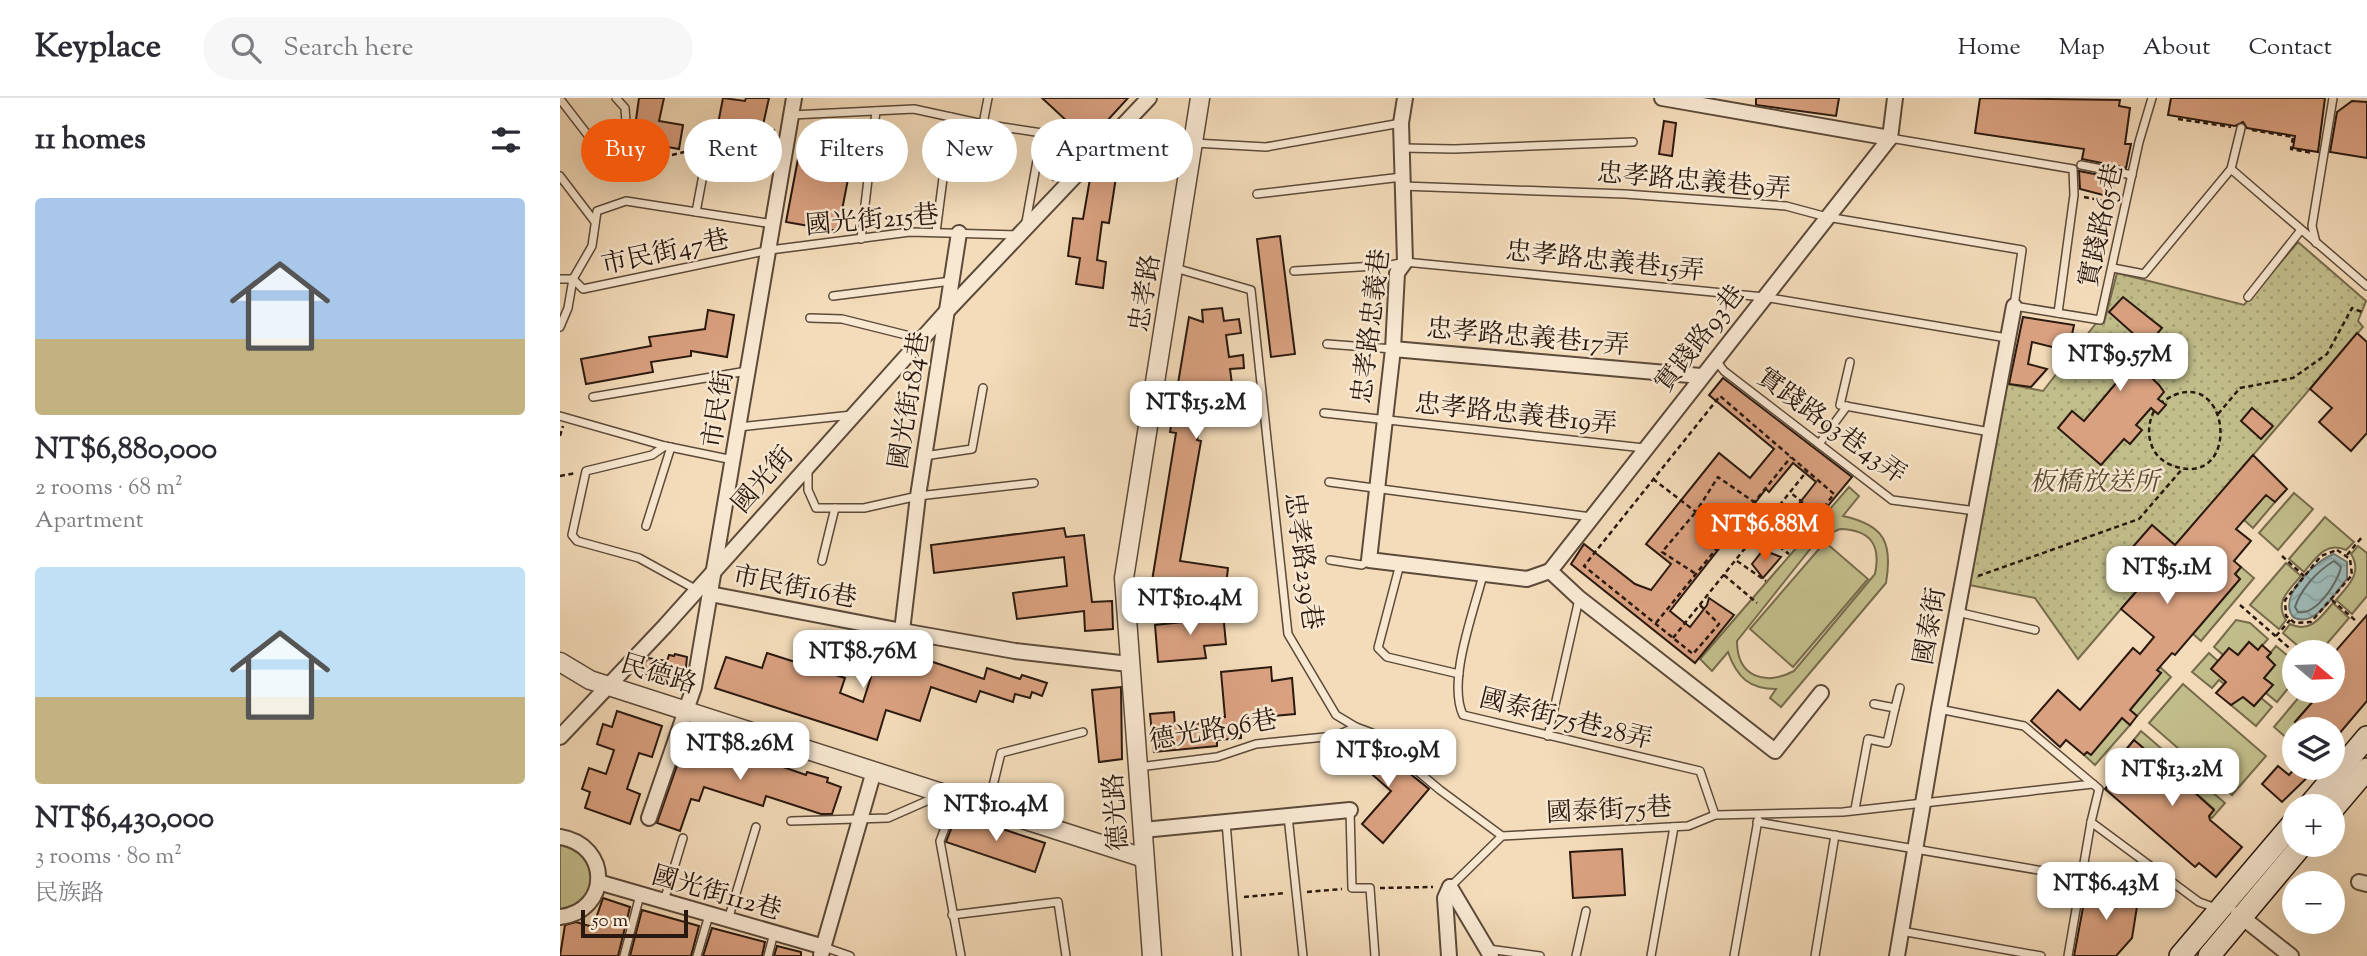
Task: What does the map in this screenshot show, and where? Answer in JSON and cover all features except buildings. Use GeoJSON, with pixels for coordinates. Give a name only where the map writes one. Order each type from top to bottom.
{"type":"FeatureCollection","features":[{"type":"Feature","properties":{"kind":"main road"},"geometry":{"type":"LineString","coordinates":[[2319,794],[2367,737]]}},
{"type":"Feature","properties":{"kind":"main road"},"geometry":{"type":"LineString","coordinates":[[2345,795],[2367,768]]}},
{"type":"Feature","properties":{"kind":"main road"},"geometry":{"type":"LineString","coordinates":[[2180,956],[2282,836]]}},
{"type":"Feature","properties":{"kind":"main road"},"geometry":{"type":"LineString","coordinates":[[2209,956],[2292,857]]}},
{"type":"Feature","properties":{"kind":"street","name":"市民街"},"geometry":{"type":"LineString","coordinates":[[714,572],[794,98]]}},
{"type":"Feature","properties":{"kind":"street","name":"國光街"},"geometry":{"type":"LineString","coordinates":[[560,737],[704,592],[714,572],[808,463],[947,311],[1149,98]]}},
{"type":"Feature","properties":{"kind":"street","name":"忠孝路"},"geometry":{"type":"LineString","coordinates":[[1193,143],[1199,98]]}},
{"type":"Feature","properties":{"kind":"street","name":"忠孝路忠義巷"},"geometry":{"type":"LineString","coordinates":[[1369,560],[1393,349],[1397,273],[1405,262],[1401,123],[1405,98]]}},
{"type":"Feature","properties":{"kind":"street"},"geometry":{"type":"LineString","coordinates":[[1662,98],[1889,138]]}},
{"type":"Feature","properties":{"kind":"street","name":"實踐路93巷"},"geometry":{"type":"LineString","coordinates":[[1549,571],[1889,138],[1895,98]]}},
{"type":"Feature","properties":{"kind":"street","name":"忠孝路"},"geometry":{"type":"LineString","coordinates":[[1125,621],[1124,578],[1187,182]]}},
{"type":"Feature","properties":{"kind":"street"},"geometry":{"type":"LineString","coordinates":[[947,311],[959,233]]}},
{"type":"Feature","properties":{"kind":"street","name":"國泰街"},"geometry":{"type":"LineString","coordinates":[[1898,956],[1914,848],[1926,800],[1939,709],[2014,306]]}},
{"type":"Feature","properties":{"kind":"street","name":"國光街184巷"},"geometry":{"type":"LineString","coordinates":[[918,496],[947,311]]}},
{"type":"Feature","properties":{"kind":"street","name":"忠孝路忠義巷17弄"},"geometry":{"type":"LineString","coordinates":[[1393,349],[1701,376]]}},
{"type":"Feature","properties":{"kind":"street"},"geometry":{"type":"LineString","coordinates":[[918,496],[902,632],[1015,651],[1129,664]]}},
{"type":"Feature","properties":{"kind":"street"},"geometry":{"type":"LineString","coordinates":[[1369,560],[1527,579],[1549,571],[1579,598],[1775,751],[1821,693]]}},
{"type":"Feature","properties":{"kind":"street"},"geometry":{"type":"LineString","coordinates":[[649,818],[694,687],[704,592]]}},
{"type":"Feature","properties":{"kind":"street","name":"市民街16巷"},"geometry":{"type":"LineString","coordinates":[[704,592],[902,632]]}},
{"type":"Feature","properties":{"kind":"street","name":"德光路"},"geometry":{"type":"LineString","coordinates":[[1125,621],[1139,767],[1152,956]]}},
{"type":"Feature","properties":{"kind":"street","name":"民德路"},"geometry":{"type":"LineString","coordinates":[[560,663],[590,680],[1144,858]]}},
{"type":"Feature","properties":{"kind":"street"},"geometry":{"type":"LineString","coordinates":[[822,952],[874,771]]}},
{"type":"Feature","properties":{"kind":"street"},"geometry":{"type":"LineString","coordinates":[[1143,830],[1350,810]]}},
{"type":"Feature","properties":{"kind":"street"},"geometry":{"type":"LineString","coordinates":[[560,836],[584,845],[593,856],[598,869],[598,883],[588,904],[579,911],[560,916]]}},
{"type":"Feature","properties":{"kind":"street","name":"國光街112巷"},"geometry":{"type":"LineString","coordinates":[[598,883],[775,933],[822,952]]}},
{"type":"Feature","properties":{"kind":"street"},"geometry":{"type":"LineString","coordinates":[[1450,887],[1489,953]]}},
{"type":"Feature","properties":{"kind":"street"},"geometry":{"type":"LineString","coordinates":[[1449,956],[1445,898],[1450,887]]}},
{"type":"Feature","properties":{"kind":"street"},"geometry":{"type":"LineString","coordinates":[[2220,909],[2243,915],[2291,956]]}},
{"type":"Feature","properties":{"kind":"lane"},"geometry":{"type":"LineString","coordinates":[[616,98],[625,108],[626,119]]}},
{"type":"Feature","properties":{"kind":"lane"},"geometry":{"type":"LineString","coordinates":[[984,119],[988,98]]}},
{"type":"Feature","properties":{"kind":"lane","name":"實踐路65巷"},"geometry":{"type":"LineString","coordinates":[[2014,306],[2100,320],[2152,98]]}},
{"type":"Feature","properties":{"kind":"lane"},"geometry":{"type":"LineString","coordinates":[[2316,243],[2312,226],[2333,98]]}},
{"type":"Feature","properties":{"kind":"lane"},"geometry":{"type":"LineString","coordinates":[[560,99],[581,126]]}},
{"type":"Feature","properties":{"kind":"lane"},"geometry":{"type":"LineString","coordinates":[[790,121],[914,109],[960,119]]}},
{"type":"Feature","properties":{"kind":"lane"},"geometry":{"type":"LineString","coordinates":[[861,239],[876,111]]}},
{"type":"Feature","properties":{"kind":"lane"},"geometry":{"type":"LineString","coordinates":[[936,232],[951,117]]}},
{"type":"Feature","properties":{"kind":"lane"},"geometry":{"type":"LineString","coordinates":[[1193,143],[1266,147],[1401,123]]}},
{"type":"Feature","properties":{"kind":"lane"},"geometry":{"type":"LineString","coordinates":[[2113,268],[2144,274],[2231,169],[2241,128]]}},
{"type":"Feature","properties":{"kind":"lane"},"geometry":{"type":"LineString","coordinates":[[1017,129],[1042,133],[1022,233]]}},
{"type":"Feature","properties":{"kind":"lane"},"geometry":{"type":"LineString","coordinates":[[1889,138],[2073,169],[2074,195]]}},
{"type":"Feature","properties":{"kind":"lane"},"geometry":{"type":"LineString","coordinates":[[1402,148],[1454,149],[1633,142]]}},
{"type":"Feature","properties":{"kind":"lane"},"geometry":{"type":"LineString","coordinates":[[2081,164],[2132,175]]}},
{"type":"Feature","properties":{"kind":"lane"},"geometry":{"type":"LineString","coordinates":[[2231,169],[2367,286]]}},
{"type":"Feature","properties":{"kind":"lane"},"geometry":{"type":"LineString","coordinates":[[560,176],[595,222]]}},
{"type":"Feature","properties":{"kind":"lane"},"geometry":{"type":"LineString","coordinates":[[696,212],[702,182]]}},
{"type":"Feature","properties":{"kind":"lane","name":"忠孝路忠義巷9弄"},"geometry":{"type":"LineString","coordinates":[[1257,194],[1402,182],[1786,205],[1827,217],[2022,250],[2014,306]]}},
{"type":"Feature","properties":{"kind":"lane","name":"實踐路65巷"},"geometry":{"type":"LineString","coordinates":[[2058,313],[2074,195]]}},
{"type":"Feature","properties":{"kind":"lane"},"geometry":{"type":"LineString","coordinates":[[573,279],[592,246],[597,211],[626,201],[774,224]]}},
{"type":"Feature","properties":{"kind":"lane"},"geometry":{"type":"LineString","coordinates":[[2248,297],[2301,230]]}},
{"type":"Feature","properties":{"kind":"lane","name":"國光街215巷"},"geometry":{"type":"LineString","coordinates":[[770,250],[910,232],[1022,233]]}},
{"type":"Feature","properties":{"kind":"lane","name":"市民街47巷"},"geometry":{"type":"LineString","coordinates":[[560,279],[573,279],[583,289],[770,250]]}},
{"type":"Feature","properties":{"kind":"lane","name":"忠孝路忠義巷15弄"},"geometry":{"type":"LineString","coordinates":[[1294,271],[1405,262],[1764,297],[2008,338]]}},
{"type":"Feature","properties":{"kind":"lane","name":"忠孝路239巷"},"geometry":{"type":"LineString","coordinates":[[1175,268],[1251,290],[1288,634],[1336,715],[1356,727]]}},
{"type":"Feature","properties":{"kind":"lane","name":"市民街47巷"},"geometry":{"type":"LineString","coordinates":[[560,327],[568,308],[573,279]]}},
{"type":"Feature","properties":{"kind":"lane"},"geometry":{"type":"LineString","coordinates":[[833,296],[951,281]]}},
{"type":"Feature","properties":{"kind":"lane"},"geometry":{"type":"LineString","coordinates":[[810,318],[842,319],[923,339]]}},
{"type":"Feature","properties":{"kind":"lane"},"geometry":{"type":"LineString","coordinates":[[1326,344],[1393,349]]}},
{"type":"Feature","properties":{"kind":"lane","name":"實踐路93巷43弄"},"geometry":{"type":"LineString","coordinates":[[1714,359],[1724,371],[1892,500],[1976,511]]}},
{"type":"Feature","properties":{"kind":"lane"},"geometry":{"type":"LineString","coordinates":[[1850,362],[1840,405],[1990,432]]}},
{"type":"Feature","properties":{"kind":"lane"},"geometry":{"type":"LineString","coordinates":[[593,397],[748,371]]}},
{"type":"Feature","properties":{"kind":"lane"},"geometry":{"type":"LineString","coordinates":[[924,456],[972,449],[984,388]]}},
{"type":"Feature","properties":{"kind":"lane"},"geometry":{"type":"LineString","coordinates":[[1819,444],[1847,406]]}},
{"type":"Feature","properties":{"kind":"lane","name":"忠孝路忠義巷19弄"},"geometry":{"type":"LineString","coordinates":[[1324,413],[1644,448]]}},
{"type":"Feature","properties":{"kind":"lane"},"geometry":{"type":"LineString","coordinates":[[739,427],[824,415],[852,415]]}},
{"type":"Feature","properties":{"kind":"lane"},"geometry":{"type":"LineString","coordinates":[[560,416],[668,446],[733,460]]}},
{"type":"Feature","properties":{"kind":"lane"},"geometry":{"type":"LineString","coordinates":[[668,446],[652,455],[586,471],[572,535],[577,541],[639,558],[704,592]]}},
{"type":"Feature","properties":{"kind":"lane"},"geometry":{"type":"LineString","coordinates":[[646,526],[668,446]]}},
{"type":"Feature","properties":{"kind":"lane"},"geometry":{"type":"LineString","coordinates":[[808,463],[808,490],[816,508],[864,508],[918,496],[1034,483]]}},
{"type":"Feature","properties":{"kind":"lane"},"geometry":{"type":"LineString","coordinates":[[1329,482],[1591,517]]}},
{"type":"Feature","properties":{"kind":"lane"},"geometry":{"type":"LineString","coordinates":[[822,561],[835,508]]}},
{"type":"Feature","properties":{"kind":"lane"},"geometry":{"type":"LineString","coordinates":[[1330,560],[1362,565],[1369,560]]}},
{"type":"Feature","properties":{"kind":"lane","name":"國泰街75巷28弄"},"geometry":{"type":"LineString","coordinates":[[1400,563],[1378,648],[1387,657],[1459,674]]}},
{"type":"Feature","properties":{"kind":"lane","name":"國泰街75巷28弄"},"geometry":{"type":"LineString","coordinates":[[1483,575],[1459,674],[1458,704],[1463,715],[1700,771]]}},
{"type":"Feature","properties":{"kind":"lane"},"geometry":{"type":"LineString","coordinates":[[1548,736],[1579,598]]}},
{"type":"Feature","properties":{"kind":"lane"},"geometry":{"type":"LineString","coordinates":[[1957,612],[2035,630]]}},
{"type":"Feature","properties":{"kind":"lane"},"geometry":{"type":"LineString","coordinates":[[1855,809],[1868,739],[1887,743],[1900,688]]}},
{"type":"Feature","properties":{"kind":"lane"},"geometry":{"type":"LineString","coordinates":[[1874,704],[1895,708]]}},
{"type":"Feature","properties":{"kind":"lane"},"geometry":{"type":"LineString","coordinates":[[1939,709],[2024,726],[2099,789],[2079,877],[2068,956]]}},
{"type":"Feature","properties":{"kind":"lane"},"geometry":{"type":"LineString","coordinates":[[1356,727],[1373,733],[1440,790],[1502,836],[1450,887]]}},
{"type":"Feature","properties":{"kind":"lane","name":"德光路96巷"},"geometry":{"type":"LineString","coordinates":[[1139,767],[1217,757],[1256,744],[1335,736],[1356,727]]}},
{"type":"Feature","properties":{"kind":"lane"},"geometry":{"type":"LineString","coordinates":[[987,809],[1001,753],[1083,732]]}},
{"type":"Feature","properties":{"kind":"lane","name":"國泰街75巷"},"geometry":{"type":"LineString","coordinates":[[1700,771],[1715,814]]}},
{"type":"Feature","properties":{"kind":"lane","name":"國泰街75巷"},"geometry":{"type":"LineString","coordinates":[[1502,836],[1688,826],[1715,814],[1855,809],[2093,784]]}},
{"type":"Feature","properties":{"kind":"lane"},"geometry":{"type":"LineString","coordinates":[[791,821],[888,818],[949,796]]}},
{"type":"Feature","properties":{"kind":"lane"},"geometry":{"type":"LineString","coordinates":[[949,796],[940,841],[961,956]]}},
{"type":"Feature","properties":{"kind":"lane"},"geometry":{"type":"LineString","coordinates":[[1350,810],[1352,888],[1370,888],[1375,956]]}},
{"type":"Feature","properties":{"kind":"lane"},"geometry":{"type":"LineString","coordinates":[[1734,956],[1760,813]]}},
{"type":"Feature","properties":{"kind":"lane"},"geometry":{"type":"LineString","coordinates":[[1288,816],[1303,956]]}},
{"type":"Feature","properties":{"kind":"lane"},"geometry":{"type":"LineString","coordinates":[[1226,821],[1237,956]]}},
{"type":"Feature","properties":{"kind":"lane"},"geometry":{"type":"LineString","coordinates":[[1757,822],[2079,877]]}},
{"type":"Feature","properties":{"kind":"lane"},"geometry":{"type":"LineString","coordinates":[[2091,822],[2199,902],[2220,909]]}},
{"type":"Feature","properties":{"kind":"lane"},"geometry":{"type":"LineString","coordinates":[[728,920],[756,827]]}},
{"type":"Feature","properties":{"kind":"lane"},"geometry":{"type":"LineString","coordinates":[[1651,956],[1674,827]]}},
{"type":"Feature","properties":{"kind":"lane"},"geometry":{"type":"LineString","coordinates":[[1815,956],[1835,835]]}},
{"type":"Feature","properties":{"kind":"lane"},"geometry":{"type":"LineString","coordinates":[[663,902],[682,838]]}},
{"type":"Feature","properties":{"kind":"lane"},"geometry":{"type":"LineString","coordinates":[[624,956],[640,895]]}},
{"type":"Feature","properties":{"kind":"lane"},"geometry":{"type":"LineString","coordinates":[[952,915],[1058,902],[1066,956]]}},
{"type":"Feature","properties":{"kind":"lane"},"geometry":{"type":"LineString","coordinates":[[1576,956],[1586,911]]}},
{"type":"Feature","properties":{"kind":"lane"},"geometry":{"type":"LineString","coordinates":[[697,956],[709,915]]}},
{"type":"Feature","properties":{"kind":"lane"},"geometry":{"type":"LineString","coordinates":[[1901,930],[2041,956]]}},
{"type":"Feature","properties":{"kind":"lane"},"geometry":{"type":"LineString","coordinates":[[768,956],[775,933]]}},
{"type":"Feature","properties":{"kind":"lane"},"geometry":{"type":"LineString","coordinates":[[822,952],[850,956]]}},
{"type":"Feature","properties":{"kind":"lane"},"geometry":{"type":"LineString","coordinates":[[1489,953],[1540,956]]}},
{"type":"Feature","properties":{"kind":"path"},"geometry":{"type":"LineString","coordinates":[[2178,118],[2293,136],[2291,149],[2323,155]]}},
{"type":"Feature","properties":{"kind":"path"},"geometry":{"type":"LineString","coordinates":[[670,156],[721,145],[790,121]]}},
{"type":"Feature","properties":{"kind":"path"},"geometry":{"type":"LineString","coordinates":[[2074,195],[2126,205]]}},
{"type":"Feature","properties":{"kind":"path"},"geometry":{"type":"LineString","coordinates":[[2218,414],[2240,388],[2292,378],[2327,354],[2352,308],[2362,312]]}},
{"type":"Feature","properties":{"kind":"path"},"geometry":{"type":"LineString","coordinates":[[2154,411],[2148,428],[2152,447],[2165,462],[2183,468],[2202,464],[2216,452],[2222,433],[2218,414],[2197,395],[2178,394],[2162,402]]}},
{"type":"Feature","properties":{"kind":"path"},"geometry":{"type":"LineString","coordinates":[[1700,605],[1719,624],[1693,654],[1584,566],[1720,396],[1834,494],[1818,515],[1791,493]]}},
{"type":"Feature","properties":{"kind":"path"},"geometry":{"type":"LineString","coordinates":[[1655,624],[1791,457]]}},
{"type":"Feature","properties":{"kind":"path"},"geometry":{"type":"LineString","coordinates":[[1970,579],[2139,519],[2183,468]]}},
{"type":"Feature","properties":{"kind":"path"},"geometry":{"type":"LineString","coordinates":[[560,476],[586,471]]}},
{"type":"Feature","properties":{"kind":"path"},"geometry":{"type":"LineString","coordinates":[[1673,638],[1807,471]]}},
{"type":"Feature","properties":{"kind":"path"},"geometry":{"type":"LineString","coordinates":[[1696,574],[1662,552],[1696,512],[1718,477],[1754,502]]}},
{"type":"Feature","properties":{"kind":"path"},"geometry":{"type":"LineString","coordinates":[[1652,478],[1696,512]]}},
{"type":"Feature","properties":{"kind":"path"},"geometry":{"type":"LineString","coordinates":[[1775,512],[1809,536]]}},
{"type":"Feature","properties":{"kind":"path"},"geometry":{"type":"LineString","coordinates":[[1759,531],[1789,554]]}},
{"type":"Feature","properties":{"kind":"path"},"geometry":{"type":"LineString","coordinates":[[2347,555],[2362,537]]}},
{"type":"Feature","properties":{"kind":"path"},"geometry":{"type":"LineString","coordinates":[[2337,550],[2347,555],[2353,564],[2352,575],[2332,600],[2311,622],[2300,625],[2290,620],[2284,611],[2285,600],[2304,576],[2326,552],[2337,550]]}},
{"type":"Feature","properties":{"kind":"path"},"geometry":{"type":"LineString","coordinates":[[2282,556],[2304,576]]}},
{"type":"Feature","properties":{"kind":"path"},"geometry":{"type":"LineString","coordinates":[[1736,560],[1766,581]]}},
{"type":"Feature","properties":{"kind":"path"},"geometry":{"type":"LineString","coordinates":[[1724,575],[1757,603]]}},
{"type":"Feature","properties":{"kind":"path"},"geometry":{"type":"LineString","coordinates":[[2332,600],[2356,621]]}},
{"type":"Feature","properties":{"kind":"path"},"geometry":{"type":"LineString","coordinates":[[2240,605],[2282,641]]}},
{"type":"Feature","properties":{"kind":"path"},"geometry":{"type":"LineString","coordinates":[[2276,636],[2290,620]]}},
{"type":"Feature","properties":{"kind":"path"},"geometry":{"type":"LineString","coordinates":[[1370,888],[1450,887]]}},
{"type":"Feature","properties":{"kind":"green space","name":"板橋放送所"},"geometry":{"type":"Polygon","coordinates":[[[2298,242],[2366,301],[2358,321],[2363,327],[2078,659],[2035,598],[1969,585],[2007,384],[2043,391],[2097,322],[2104,323],[2117,273],[2244,305],[2298,242]]]}},
{"type":"Feature","properties":{"kind":"green space"},"geometry":{"type":"Polygon","coordinates":[[[1849,487],[1859,496],[1843,516],[1868,524],[1882,538],[1888,556],[1886,583],[1781,707],[1770,698],[1776,689],[1759,687],[1746,680],[1736,669],[1728,652],[1712,671],[1700,659],[1849,487]],[[1840,529],[1819,538],[1737,641],[1738,653],[1747,670],[1763,678],[1773,678],[1794,671],[1875,574],[1875,547],[1866,536],[1840,529]]]}},
{"type":"Feature","properties":{"kind":"green space"},"geometry":{"type":"Polygon","coordinates":[[[2294,493],[2313,509],[2278,550],[2259,533],[2294,493]]]}},
{"type":"Feature","properties":{"kind":"green space"},"geometry":{"type":"Polygon","coordinates":[[[2266,494],[2275,502],[2253,528],[2244,520],[2266,494]]]}},
{"type":"Feature","properties":{"kind":"green space"},"geometry":{"type":"Polygon","coordinates":[[[2325,517],[2354,542],[2346,550],[2333,548],[2322,552],[2304,572],[2289,559],[2325,517]]]}},
{"type":"Feature","properties":{"kind":"green space"},"geometry":{"type":"Polygon","coordinates":[[[1825,542],[1868,579],[1793,667],[1750,629],[1825,542]]]}},
{"type":"Feature","properties":{"kind":"green space"},"geometry":{"type":"Polygon","coordinates":[[[2358,546],[2367,553],[2367,596],[2352,614],[2336,600],[2355,573],[2351,554],[2358,546]]]}},
{"type":"Feature","properties":{"kind":"green space"},"geometry":{"type":"Polygon","coordinates":[[[2286,563],[2301,576],[2284,597],[2282,608],[2286,620],[2279,629],[2250,605],[2286,563]]]}},
{"type":"Feature","properties":{"kind":"green space"},"geometry":{"type":"Polygon","coordinates":[[[2241,567],[2254,578],[2201,641],[2193,634],[2240,579],[2235,574],[2241,567]]]}},
{"type":"Feature","properties":{"kind":"green space"},"geometry":{"type":"Polygon","coordinates":[[[2333,603],[2349,618],[2330,640],[2291,640],[2283,633],[2290,624],[2303,627],[2324,614],[2333,603]]]}},
{"type":"Feature","properties":{"kind":"green space"},"geometry":{"type":"Polygon","coordinates":[[[2236,620],[2250,623],[2268,639],[2258,650],[2249,642],[2238,655],[2229,648],[2223,655],[2214,647],[2236,620]]]}},
{"type":"Feature","properties":{"kind":"green space"},"geometry":{"type":"Polygon","coordinates":[[[2276,646],[2282,651],[2282,696],[2277,702],[2266,693],[2272,685],[2264,678],[2275,665],[2267,657],[2276,646]]]}},
{"type":"Feature","properties":{"kind":"green space"},"geometry":{"type":"Polygon","coordinates":[[[2209,653],[2218,661],[2226,682],[2224,684],[2219,680],[2212,688],[2192,672],[2209,653]]]}},
{"type":"Feature","properties":{"kind":"green space"},"geometry":{"type":"Polygon","coordinates":[[[2160,667],[2171,677],[2137,716],[2130,710],[2161,673],[2157,670],[2160,667]]]}},
{"type":"Feature","properties":{"kind":"green space"},"geometry":{"type":"Polygon","coordinates":[[[2183,684],[2266,756],[2232,795],[2149,723],[2183,684]]]}},
{"type":"Feature","properties":{"kind":"green space"},"geometry":{"type":"Polygon","coordinates":[[[2243,697],[2254,706],[2261,698],[2272,707],[2256,726],[2231,705],[2243,697]]]}},
{"type":"Feature","properties":{"kind":"green space"},"geometry":{"type":"Polygon","coordinates":[[[2293,704],[2311,704],[2299,717],[2282,717],[2293,704]]]}},
{"type":"Feature","properties":{"kind":"green space"},"geometry":{"type":"Polygon","coordinates":[[[2282,717],[2282,734],[2274,727],[2282,717]]]}},
{"type":"Feature","properties":{"kind":"green space"},"geometry":{"type":"Polygon","coordinates":[[[2122,718],[2130,725],[2095,765],[2084,755],[2087,752],[2091,755],[2122,718]]]}},
{"type":"Feature","properties":{"kind":"green space"},"geometry":{"type":"Polygon","coordinates":[[[2141,731],[2176,761],[2168,769],[2128,747],[2141,731]]]}},
{"type":"Feature","properties":{"kind":"green space"},"geometry":{"type":"Polygon","coordinates":[[[2190,773],[2225,803],[2212,818],[2209,816],[2214,809],[2183,782],[2190,773]]]}},
{"type":"Feature","properties":{"kind":"green space"},"geometry":{"type":"Polygon","coordinates":[[[560,841],[579,847],[594,871],[588,899],[560,914],[560,841]]]}},
{"type":"Feature","properties":{"kind":"water"},"geometry":{"type":"Polygon","coordinates":[[[2334,554],[2347,562],[2347,579],[2316,614],[2309,618],[2293,617],[2289,609],[2294,589],[2318,563],[2334,554]]]}}]}
